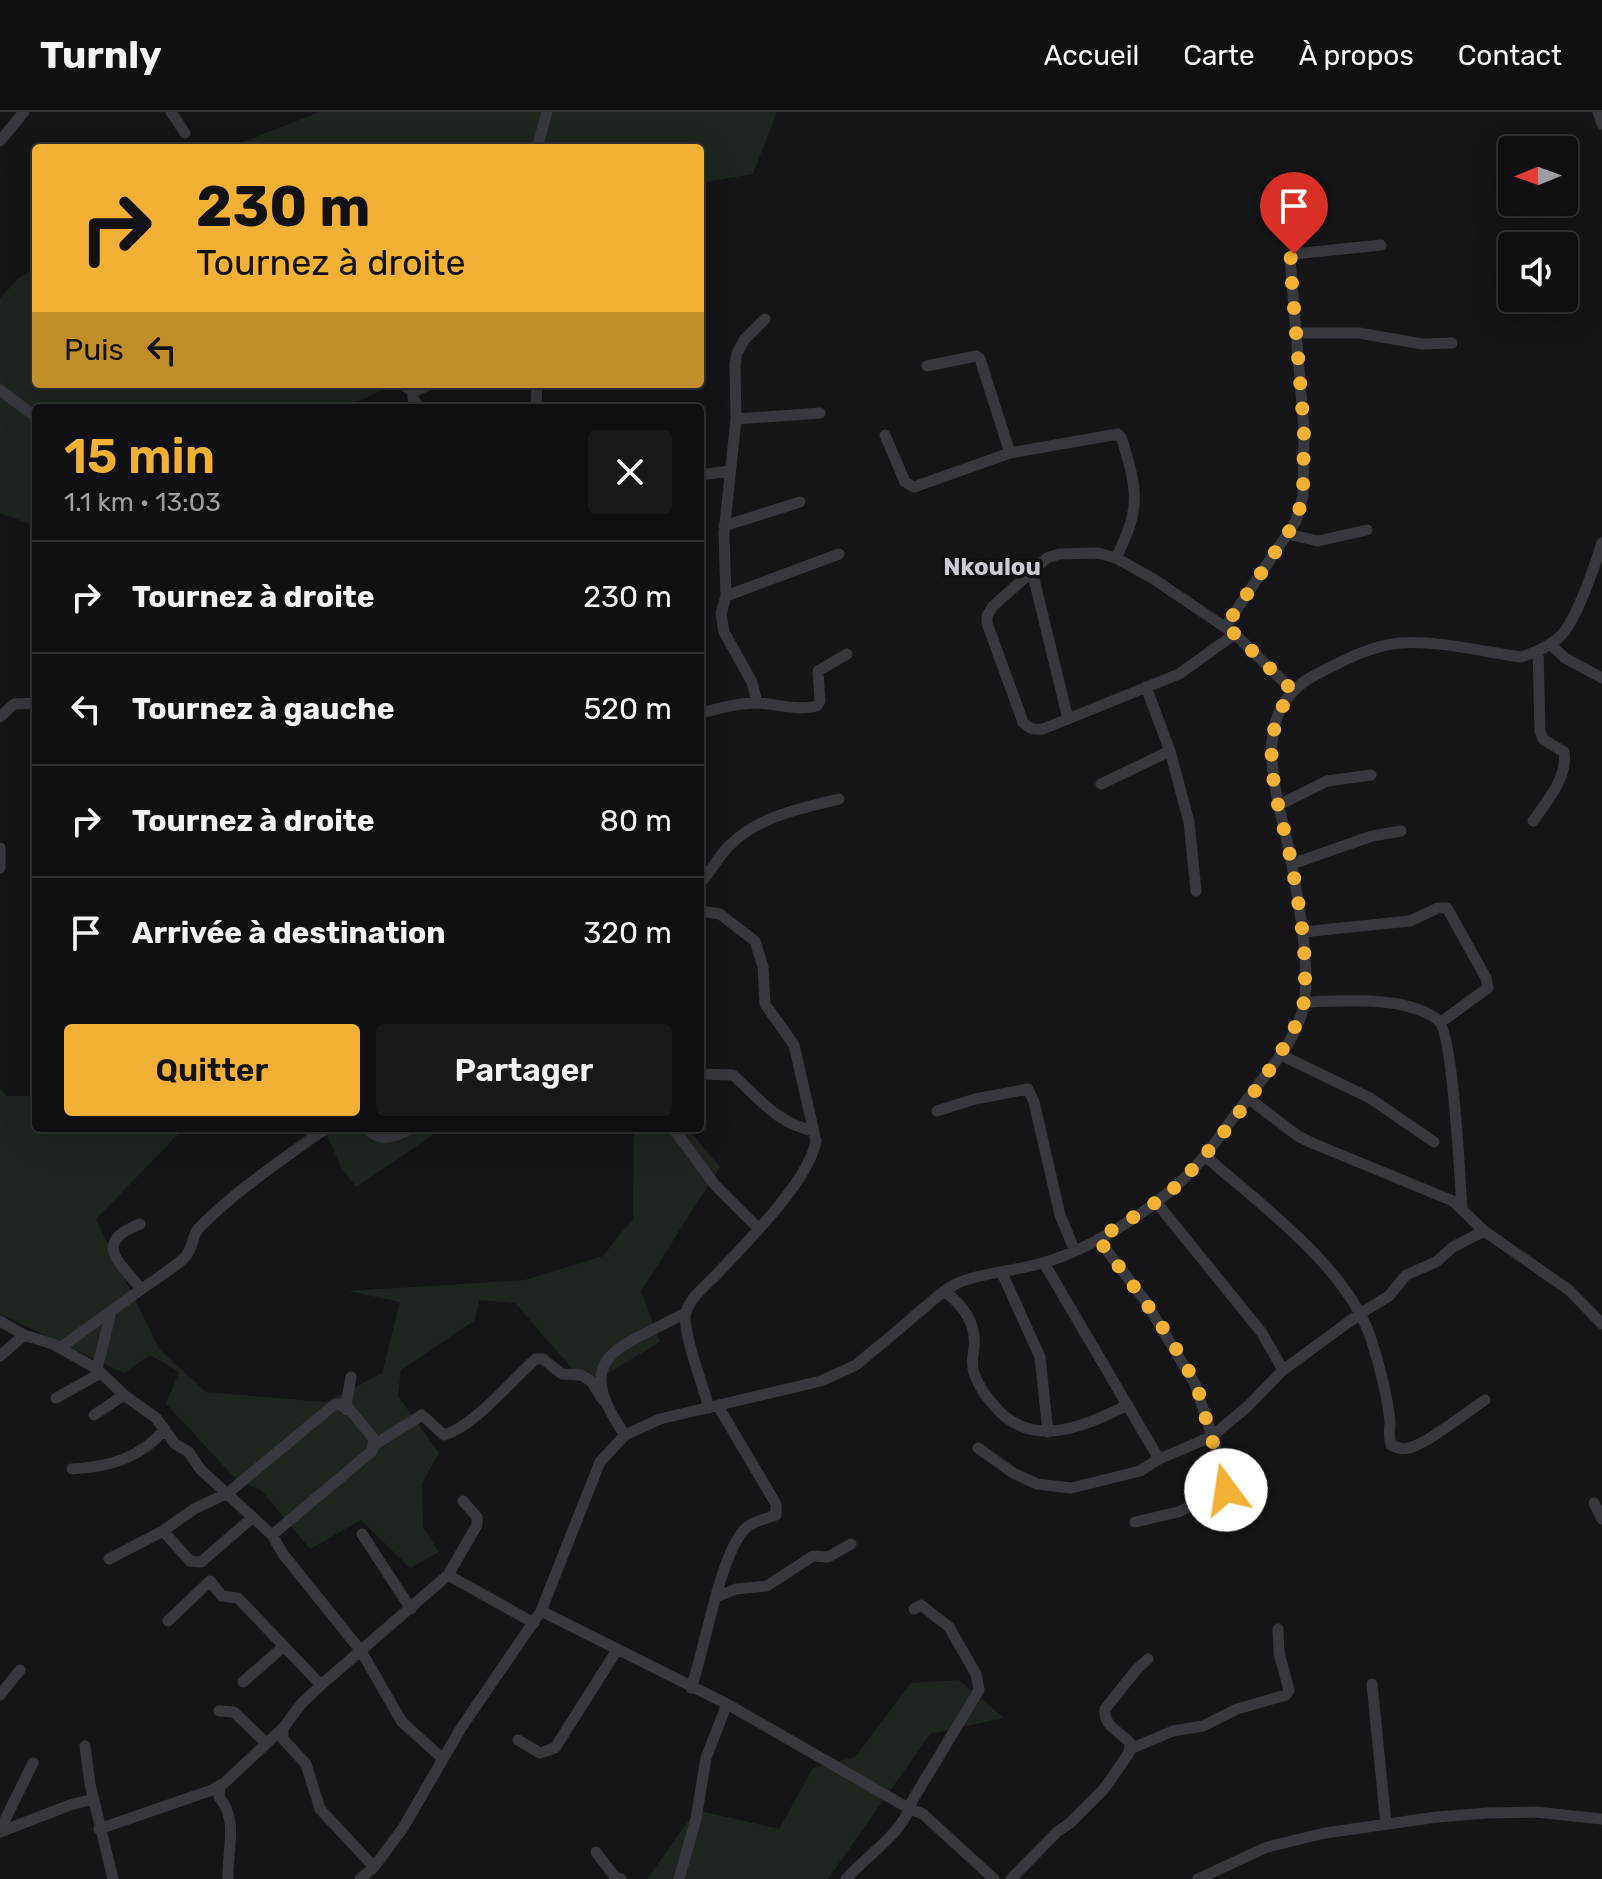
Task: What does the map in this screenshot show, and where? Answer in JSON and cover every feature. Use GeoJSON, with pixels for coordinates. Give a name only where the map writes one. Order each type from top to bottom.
{"type":"FeatureCollection","features":[{"type":"Feature","properties":{"kind":"street"},"geometry":{"type":"LineString","coordinates":[[0,141],[24,112]]}},
{"type":"Feature","properties":{"kind":"street"},"geometry":{"type":"LineString","coordinates":[[171,112],[185,133]]}},
{"type":"Feature","properties":{"kind":"street"},"geometry":{"type":"LineString","coordinates":[[538,144],[547,112]]}},
{"type":"Feature","properties":{"kind":"street"},"geometry":{"type":"LineString","coordinates":[[1598,112],[1602,124]]}},
{"type":"Feature","properties":{"kind":"street"},"geometry":{"type":"LineString","coordinates":[[1293,691],[1230,631],[1152,578],[1116,558],[1098,553],[1059,554],[1047,558],[993,606],[987,616],[1023,722],[1028,728],[1043,729],[1179,674],[1230,631],[1296,521],[1303,496],[1305,467],[1291,256],[1381,245]]}},
{"type":"Feature","properties":{"kind":"street"},"geometry":{"type":"LineString","coordinates":[[757,703],[752,682],[723,629],[721,614],[726,596],[724,526],[736,419],[737,353],[745,339],[765,319]]}},
{"type":"Feature","properties":{"kind":"street"},"geometry":{"type":"LineString","coordinates":[[1296,333],[1359,333],[1422,344],[1452,343]]}},
{"type":"Feature","properties":{"kind":"street"},"geometry":{"type":"LineString","coordinates":[[927,366],[976,356],[980,359],[1010,453]]}},
{"type":"Feature","properties":{"kind":"street"},"geometry":{"type":"LineString","coordinates":[[408,388],[413,392]]}},
{"type":"Feature","properties":{"kind":"street"},"geometry":{"type":"LineString","coordinates":[[413,392],[422,388]]}},
{"type":"Feature","properties":{"kind":"street"},"geometry":{"type":"LineString","coordinates":[[0,390],[32,414]]}},
{"type":"Feature","properties":{"kind":"street"},"geometry":{"type":"LineString","coordinates":[[413,392],[412,397],[417,404]]}},
{"type":"Feature","properties":{"kind":"street"},"geometry":{"type":"LineString","coordinates":[[736,419],[820,413]]}},
{"type":"Feature","properties":{"kind":"street"},"geometry":{"type":"LineString","coordinates":[[885,435],[905,482],[914,487],[1010,453],[1118,434],[1135,481],[1135,508],[1132,525],[1116,558]]}},
{"type":"Feature","properties":{"kind":"street"},"geometry":{"type":"LineString","coordinates":[[704,474],[729,471]]}},
{"type":"Feature","properties":{"kind":"street"},"geometry":{"type":"LineString","coordinates":[[724,526],[800,502]]}},
{"type":"Feature","properties":{"kind":"street"},"geometry":{"type":"LineString","coordinates":[[1288,534],[1318,541],[1367,530]]}},
{"type":"Feature","properties":{"kind":"street"},"geometry":{"type":"LineString","coordinates":[[360,1879],[374,1867],[403,1828],[468,1718],[534,1623],[600,1462],[625,1435],[660,1419],[840,1374],[856,1365],[944,1291],[961,1282],[1044,1263],[1075,1251],[1156,1202],[1192,1172],[1281,1055],[1299,1023],[1304,1002],[1302,932],[1292,864],[1273,779],[1272,739],[1282,705],[1293,691],[1311,677],[1390,644],[1418,643],[1521,657],[1538,652],[1565,631],[1591,576],[1602,543]]}},
{"type":"Feature","properties":{"kind":"street"},"geometry":{"type":"LineString","coordinates":[[726,596],[839,554]]}},
{"type":"Feature","properties":{"kind":"street"},"geometry":{"type":"LineString","coordinates":[[1032,571],[1068,719]]}},
{"type":"Feature","properties":{"kind":"street"},"geometry":{"type":"LineString","coordinates":[[1550,644],[1565,658],[1602,678]]}},
{"type":"Feature","properties":{"kind":"street"},"geometry":{"type":"LineString","coordinates":[[1533,821],[1555,790],[1566,761],[1564,752],[1543,739],[1540,731],[1538,652]]}},
{"type":"Feature","properties":{"kind":"street"},"geometry":{"type":"LineString","coordinates":[[704,712],[757,703],[780,707],[817,706],[820,701],[818,671],[847,654]]}},
{"type":"Feature","properties":{"kind":"street"},"geometry":{"type":"LineString","coordinates":[[1146,687],[1170,751],[1189,822],[1196,891]]}},
{"type":"Feature","properties":{"kind":"street"},"geometry":{"type":"LineString","coordinates":[[0,717],[14,704],[32,703]]}},
{"type":"Feature","properties":{"kind":"street"},"geometry":{"type":"LineString","coordinates":[[1101,784],[1170,751]]}},
{"type":"Feature","properties":{"kind":"street"},"geometry":{"type":"LineString","coordinates":[[1279,805],[1327,781],[1371,775]]}},
{"type":"Feature","properties":{"kind":"street"},"geometry":{"type":"LineString","coordinates":[[704,877],[718,856],[743,834],[780,815],[839,799]]}},
{"type":"Feature","properties":{"kind":"street"},"geometry":{"type":"LineString","coordinates":[[1292,864],[1372,836],[1401,831]]}},
{"type":"Feature","properties":{"kind":"street"},"geometry":{"type":"LineString","coordinates":[[0,848],[0,868]]}},
{"type":"Feature","properties":{"kind":"street"},"geometry":{"type":"LineString","coordinates":[[1302,932],[1410,921],[1438,908],[1447,908],[1486,978],[1488,988],[1441,1022]]}},
{"type":"Feature","properties":{"kind":"street"},"geometry":{"type":"LineString","coordinates":[[603,1400],[599,1376],[602,1365],[614,1352],[685,1313],[700,1291],[798,1182],[814,1150],[814,1131],[805,1104],[794,1045],[765,1004],[763,967],[755,941],[720,914],[704,912]]}},
{"type":"Feature","properties":{"kind":"street"},"geometry":{"type":"LineString","coordinates":[[1304,1002],[1395,1004],[1423,1010],[1441,1022],[1446,1034],[1457,1113],[1462,1209]]}},
{"type":"Feature","properties":{"kind":"street"},"geometry":{"type":"LineString","coordinates":[[1281,1055],[1370,1098],[1434,1142]]}},
{"type":"Feature","properties":{"kind":"street"},"geometry":{"type":"LineString","coordinates":[[704,1074],[733,1075],[774,1113],[796,1126],[814,1131]]}},
{"type":"Feature","properties":{"kind":"street"},"geometry":{"type":"LineString","coordinates":[[937,1111],[975,1099],[1028,1089],[1034,1102],[1060,1215],[1075,1251]]}},
{"type":"Feature","properties":{"kind":"street"},"geometry":{"type":"LineString","coordinates":[[1248,1098],[1298,1136],[1453,1201],[1484,1231],[1569,1290],[1602,1324]]}},
{"type":"Feature","properties":{"kind":"street"},"geometry":{"type":"LineString","coordinates":[[60,1348],[141,1289],[157,1281],[191,1251],[196,1230],[262,1173],[323,1132]]}},
{"type":"Feature","properties":{"kind":"street"},"geometry":{"type":"LineString","coordinates":[[372,1132],[382,1140],[403,1132]]}},
{"type":"Feature","properties":{"kind":"street"},"geometry":{"type":"LineString","coordinates":[[676,1132],[729,1202],[758,1228]]}},
{"type":"Feature","properties":{"kind":"street"},"geometry":{"type":"LineString","coordinates":[[1205,1156],[1313,1250],[1361,1313],[1380,1374],[1390,1422],[1391,1445],[1408,1449],[1485,1400]]}},
{"type":"Feature","properties":{"kind":"street"},"geometry":{"type":"LineString","coordinates":[[1156,1202],[1262,1333],[1283,1370]]}},
{"type":"Feature","properties":{"kind":"street"},"geometry":{"type":"LineString","coordinates":[[140,1224],[118,1237],[111,1250],[141,1289]]}},
{"type":"Feature","properties":{"kind":"street"},"geometry":{"type":"LineString","coordinates":[[978,1448],[1013,1473],[1037,1484],[1071,1488],[1140,1471],[1159,1459],[1211,1437],[1247,1407],[1283,1370],[1389,1296],[1406,1275],[1436,1262],[1453,1247],[1484,1231]]}},
{"type":"Feature","properties":{"kind":"street"},"geometry":{"type":"LineString","coordinates":[[1098,1239],[1144,1299],[1195,1384],[1227,1479],[1226,1490],[1178,1512],[1135,1522]]}},
{"type":"Feature","properties":{"kind":"street"},"geometry":{"type":"LineString","coordinates":[[1044,1263],[1159,1459]]}},
{"type":"Feature","properties":{"kind":"street"},"geometry":{"type":"LineString","coordinates":[[1002,1273],[1040,1357],[1048,1432]]}},
{"type":"Feature","properties":{"kind":"street"},"geometry":{"type":"LineString","coordinates":[[944,1291],[966,1311],[974,1334],[972,1365],[982,1392],[1017,1426],[1048,1432],[1090,1423],[1128,1405]]}},
{"type":"Feature","properties":{"kind":"street"},"geometry":{"type":"LineString","coordinates":[[56,1398],[99,1371],[111,1312]]}},
{"type":"Feature","properties":{"kind":"street"},"geometry":{"type":"LineString","coordinates":[[685,1313],[686,1330],[713,1407],[776,1504],[776,1515],[756,1522],[741,1535],[716,1597],[691,1688]]}},
{"type":"Feature","properties":{"kind":"street"},"geometry":{"type":"LineString","coordinates":[[0,1321],[24,1335],[60,1348],[99,1371],[124,1395],[156,1418],[175,1444],[195,1458],[200,1469],[272,1535],[283,1554],[361,1651],[402,1722],[443,1759]]}},
{"type":"Feature","properties":{"kind":"street"},"geometry":{"type":"LineString","coordinates":[[0,1356],[24,1335]]}},
{"type":"Feature","properties":{"kind":"street"},"geometry":{"type":"LineString","coordinates":[[374,1445],[422,1415],[437,1432],[444,1435],[453,1433],[536,1359],[543,1359],[562,1374],[581,1375],[591,1381],[625,1435]]}},
{"type":"Feature","properties":{"kind":"street"},"geometry":{"type":"LineString","coordinates":[[347,1410],[346,1398],[351,1377]]}},
{"type":"Feature","properties":{"kind":"street"},"geometry":{"type":"LineString","coordinates":[[94,1415],[124,1395]]}},
{"type":"Feature","properties":{"kind":"street"},"geometry":{"type":"LineString","coordinates":[[109,1559],[163,1531],[194,1509],[228,1493],[334,1405],[340,1404],[371,1435],[372,1451],[272,1535]]}},
{"type":"Feature","properties":{"kind":"street"},"geometry":{"type":"LineString","coordinates":[[72,1469],[103,1466],[132,1457],[165,1429]]}},
{"type":"Feature","properties":{"kind":"street"},"geometry":{"type":"LineString","coordinates":[[99,1829],[212,1790],[223,1783],[283,1728],[321,1685],[448,1575],[477,1525],[477,1517],[463,1501]]}},
{"type":"Feature","properties":{"kind":"street"},"geometry":{"type":"LineString","coordinates":[[1594,1503],[1602,1519]]}},
{"type":"Feature","properties":{"kind":"street"},"geometry":{"type":"LineString","coordinates":[[163,1531],[190,1561],[196,1563],[252,1518]]}},
{"type":"Feature","properties":{"kind":"street"},"geometry":{"type":"LineString","coordinates":[[362,1534],[411,1609]]}},
{"type":"Feature","properties":{"kind":"street"},"geometry":{"type":"LineString","coordinates":[[716,1597],[736,1589],[767,1586],[813,1556],[828,1557],[851,1544]]}},
{"type":"Feature","properties":{"kind":"street"},"geometry":{"type":"LineString","coordinates":[[448,1575],[534,1623]]}},
{"type":"Feature","properties":{"kind":"street"},"geometry":{"type":"LineString","coordinates":[[168,1621],[210,1581],[222,1596],[238,1598],[321,1685]]}},
{"type":"Feature","properties":{"kind":"street"},"geometry":{"type":"LineString","coordinates":[[846,1879],[895,1830],[910,1809],[980,1685],[949,1627],[921,1605],[914,1609]]}},
{"type":"Feature","properties":{"kind":"street"},"geometry":{"type":"LineString","coordinates":[[541,1611],[727,1704],[923,1814],[994,1879]]}},
{"type":"Feature","properties":{"kind":"street"},"geometry":{"type":"LineString","coordinates":[[1130,1749],[1173,1731],[1203,1726],[1237,1709],[1286,1695],[1289,1681],[1279,1653],[1278,1629]]}},
{"type":"Feature","properties":{"kind":"street"},"geometry":{"type":"LineString","coordinates":[[243,1682],[283,1647]]}},
{"type":"Feature","properties":{"kind":"street"},"geometry":{"type":"LineString","coordinates":[[518,1740],[540,1753],[555,1748],[617,1650]]}},
{"type":"Feature","properties":{"kind":"street"},"geometry":{"type":"LineString","coordinates":[[1011,1879],[1104,1789],[1130,1749],[1130,1743],[1124,1736],[1109,1726],[1105,1709],[1148,1659]]}},
{"type":"Feature","properties":{"kind":"street"},"geometry":{"type":"LineString","coordinates":[[0,1695],[20,1670]]}},
{"type":"Feature","properties":{"kind":"street"},"geometry":{"type":"LineString","coordinates":[[1372,1684],[1386,1824]]}},
{"type":"Feature","properties":{"kind":"street"},"geometry":{"type":"LineString","coordinates":[[679,1879],[696,1819],[706,1758],[727,1704]]}},
{"type":"Feature","properties":{"kind":"street"},"geometry":{"type":"LineString","coordinates":[[219,1711],[234,1712],[266,1743]]}},
{"type":"Feature","properties":{"kind":"street"},"geometry":{"type":"LineString","coordinates":[[283,1728],[283,1739],[306,1764],[320,1809],[374,1867]]}},
{"type":"Feature","properties":{"kind":"street"},"geometry":{"type":"LineString","coordinates":[[85,1746],[99,1829],[113,1879]]}},
{"type":"Feature","properties":{"kind":"street"},"geometry":{"type":"LineString","coordinates":[[0,1831],[33,1763]]}},
{"type":"Feature","properties":{"kind":"street"},"geometry":{"type":"LineString","coordinates":[[223,1783],[218,1794],[228,1808],[231,1819],[228,1879]]}},
{"type":"Feature","properties":{"kind":"street"},"geometry":{"type":"LineString","coordinates":[[0,1831],[93,1799]]}},
{"type":"Feature","properties":{"kind":"street"},"geometry":{"type":"LineString","coordinates":[[1198,1879],[1267,1847],[1296,1838],[1386,1824],[1488,1813],[1536,1812],[1602,1819]]}},
{"type":"Feature","properties":{"kind":"street"},"geometry":{"type":"LineString","coordinates":[[596,1852],[615,1877],[621,1879]]}},
{"type":"Feature","properties":{"kind":"shaded area"},"geometry":{"type":"Polygon","coordinates":[[[319,112],[777,112],[753,174],[704,182],[704,144],[238,144],[319,112]]]}},
{"type":"Feature","properties":{"kind":"shaded area"},"geometry":{"type":"Polygon","coordinates":[[[32,270],[32,388],[386,388],[352,404],[32,404],[32,525],[0,513],[0,298],[32,270]]]}},
{"type":"Feature","properties":{"kind":"shaded area"},"geometry":{"type":"Polygon","coordinates":[[[0,1088],[7,1096],[32,1096],[32,1132],[180,1132],[96,1219],[159,1349],[206,1392],[326,1402],[382,1373],[400,1302],[348,1291],[525,1280],[603,1256],[633,1218],[634,1132],[690,1132],[720,1167],[641,1291],[660,1342],[587,1386],[515,1303],[479,1300],[475,1320],[401,1370],[398,1396],[439,1453],[422,1483],[423,1527],[439,1552],[410,1568],[361,1520],[310,1549],[261,1490],[238,1481],[166,1404],[179,1372],[150,1355],[124,1373],[0,1314],[0,1088]]]}},
{"type":"Feature","properties":{"kind":"shaded area"},"geometry":{"type":"Polygon","coordinates":[[[330,1132],[437,1132],[356,1187],[341,1167],[327,1135],[330,1132]]]}},
{"type":"Feature","properties":{"kind":"shaded area"},"geometry":{"type":"Polygon","coordinates":[[[959,1680],[1004,1718],[930,1734],[828,1879],[647,1879],[696,1810],[779,1829],[813,1768],[855,1757],[911,1683],[959,1680]]]}},
{"type":"Feature","properties":{"kind":"district","name":"Nkoulou"},"geometry":{"type":"Point","coordinates":[992,567]}},
{"type":"Feature","properties":{"kind":"route"},"geometry":{"type":"LineString","coordinates":[[1226,1490],[1227,1479],[1195,1384],[1144,1299],[1098,1239],[1156,1202],[1192,1172],[1281,1055],[1299,1023],[1304,1002],[1302,932],[1271,756],[1276,720],[1282,705],[1293,691],[1225,627],[1296,521],[1303,496],[1304,429],[1290,259],[1294,254]]}}]}
